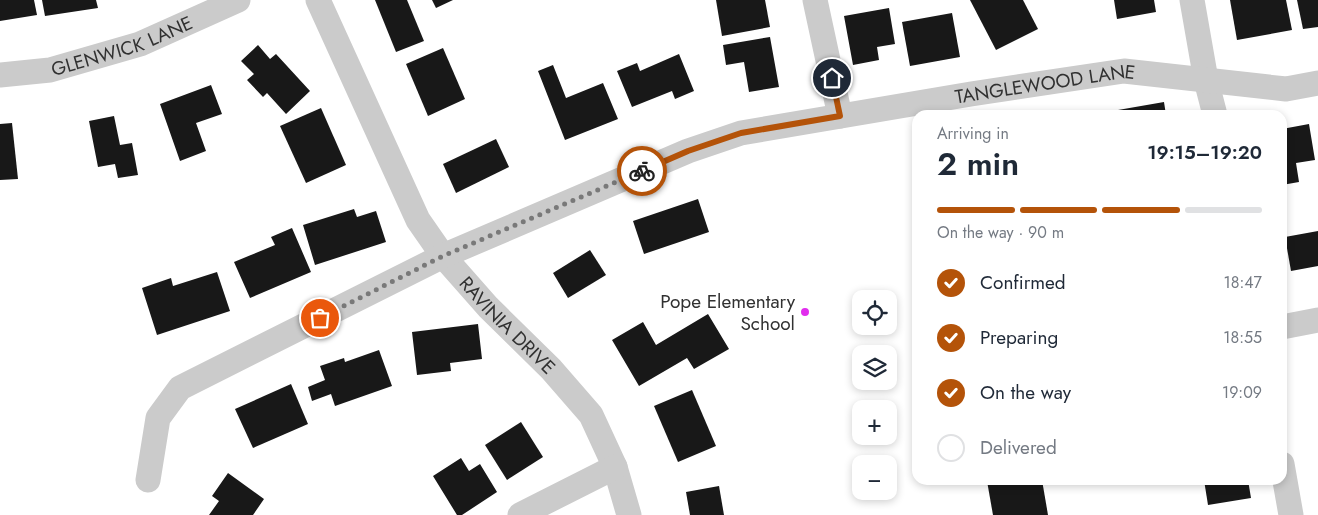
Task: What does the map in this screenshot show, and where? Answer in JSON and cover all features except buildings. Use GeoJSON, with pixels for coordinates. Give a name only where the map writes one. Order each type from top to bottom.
{"type":"FeatureCollection","features":[{"type":"Feature","properties":{"kind":"street","name":"GLENWICK LANE"},"geometry":{"type":"LineString","coordinates":[[0,75],[50,70],[140,44],[238,0]]}},
{"type":"Feature","properties":{"kind":"street","name":"RAVINIA DRIVE"},"geometry":{"type":"LineString","coordinates":[[318,0],[418,220],[443,256],[488,306],[551,369],[591,415],[615,467],[629,515]]}},
{"type":"Feature","properties":{"kind":"street"},"geometry":{"type":"LineString","coordinates":[[815,0],[840,116]]}},
{"type":"Feature","properties":{"kind":"street"},"geometry":{"type":"LineString","coordinates":[[1192,0],[1206,80],[1214,110]]}},
{"type":"Feature","properties":{"kind":"street","name":"TANGLEWOOD LANE"},"geometry":{"type":"LineString","coordinates":[[148,480],[158,418],[180,388],[443,256],[688,151],[741,133],[971,94],[1124,72],[1286,88],[1318,83]]}},
{"type":"Feature","properties":{"kind":"street"},"geometry":{"type":"LineString","coordinates":[[1287,326],[1318,320]]}},
{"type":"Feature","properties":{"kind":"street"},"geometry":{"type":"LineString","coordinates":[[520,515],[615,467]]}},
{"type":"Feature","properties":{"kind":"street"},"geometry":{"type":"LineString","coordinates":[[1286,485],[1291,515]]}},
{"type":"Feature","properties":{"kind":"way so far"},"geometry":{"type":"LineString","coordinates":[[320,318],[443,256],[642,171]]}},
{"type":"Feature","properties":{"kind":"place","name":"Pope Elementary School"},"geometry":{"type":"Point","coordinates":[805,312]}},
{"type":"Feature","properties":{"kind":"route"},"geometry":{"type":"LineString","coordinates":[[642,171],[688,151],[741,133],[840,116],[832,78]]}}]}
